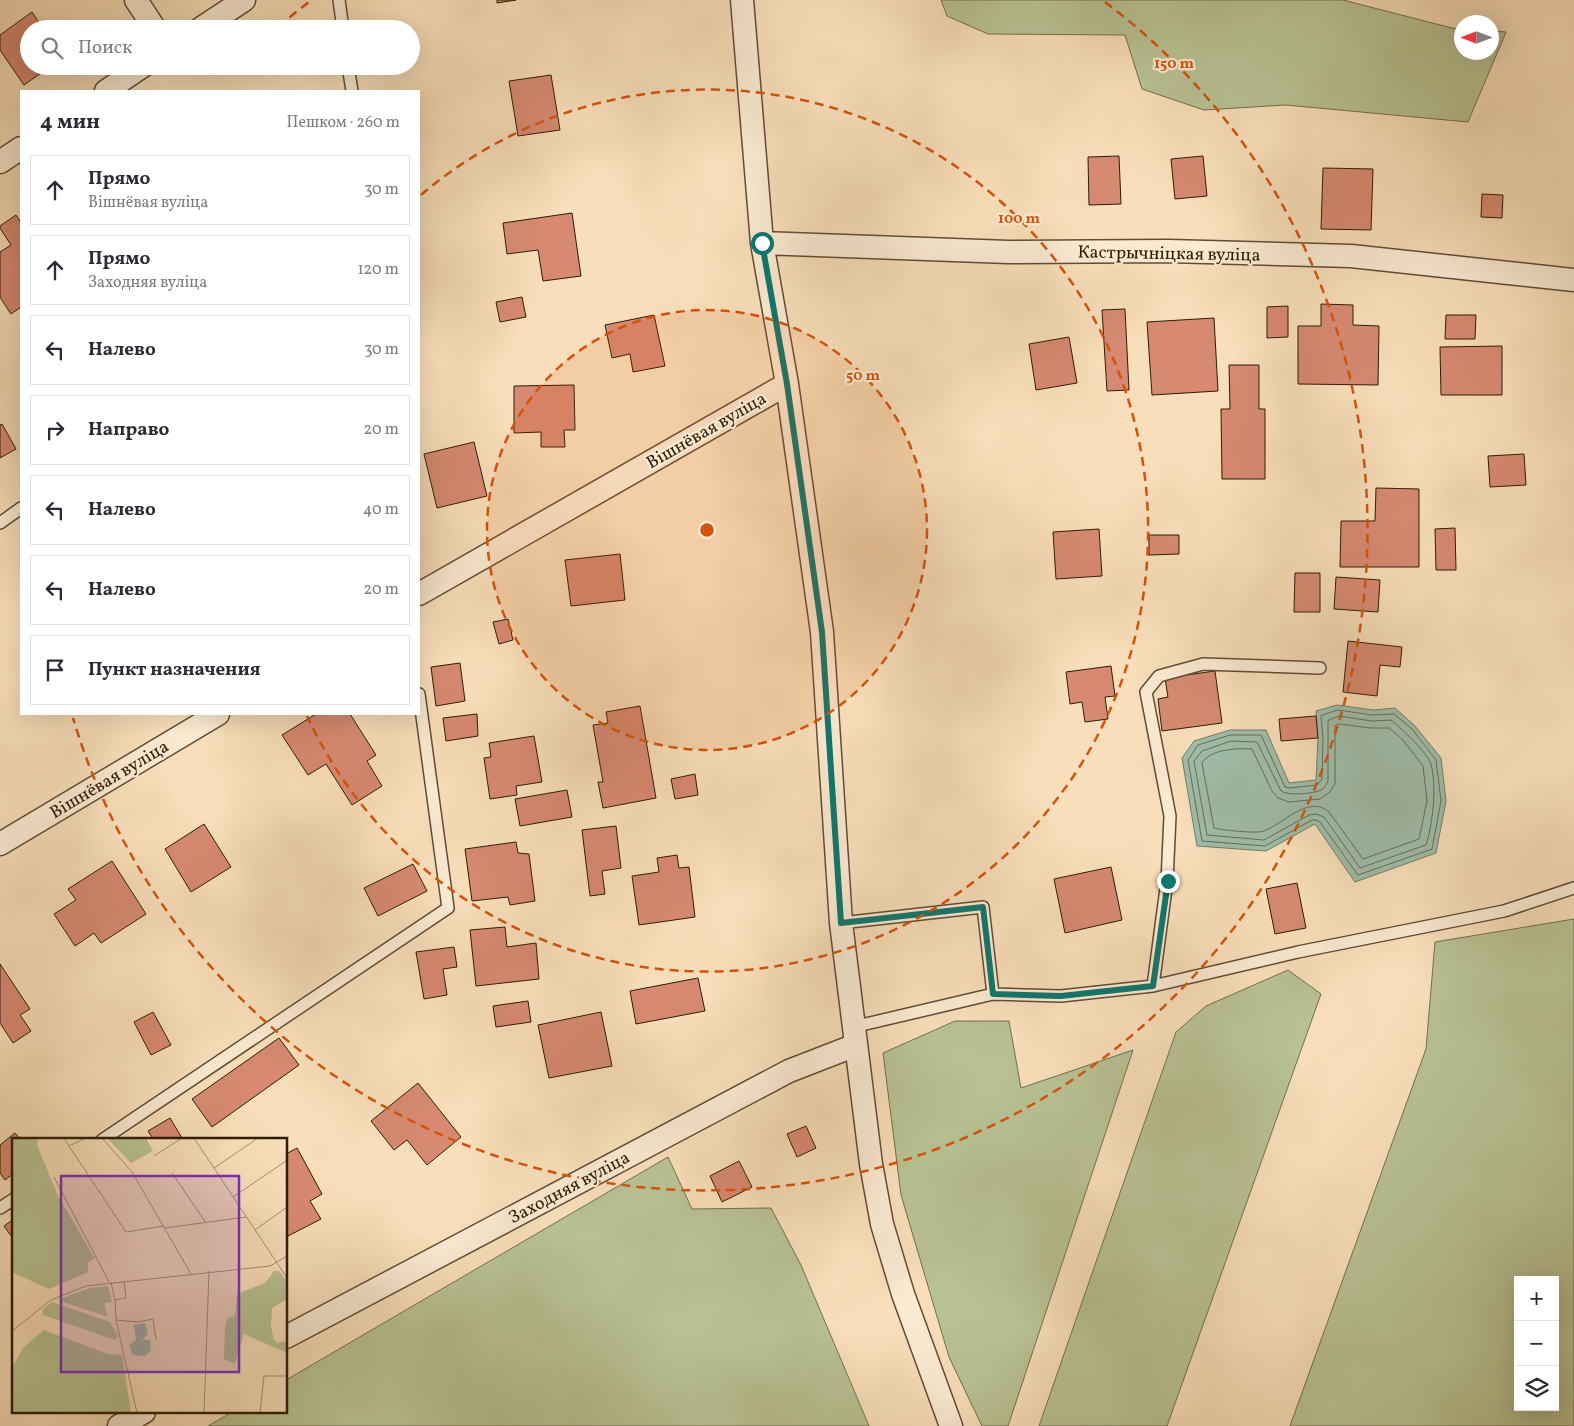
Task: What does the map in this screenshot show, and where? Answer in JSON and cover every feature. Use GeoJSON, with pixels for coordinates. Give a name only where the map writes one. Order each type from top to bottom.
{"type":"FeatureCollection","features":[{"type":"Feature","properties":{"kind":"street"},"geometry":{"type":"LineString","coordinates":[[136,0],[149,20]]}},
{"type":"Feature","properties":{"kind":"street"},"geometry":{"type":"LineString","coordinates":[[214,20],[244,0]]}},
{"type":"Feature","properties":{"kind":"street","name":"Вішнёвая вуліца"},"geometry":{"type":"LineString","coordinates":[[420,589],[787,384],[762,243],[742,0]]}},
{"type":"Feature","properties":{"kind":"street"},"geometry":{"type":"LineString","coordinates":[[107,90],[130,75]]}},
{"type":"Feature","properties":{"kind":"street"},"geometry":{"type":"LineString","coordinates":[[0,162],[20,149]]}},
{"type":"Feature","properties":{"kind":"street","name":"Кастрычніцкая вуліца"},"geometry":{"type":"LineString","coordinates":[[762,243],[1008,252],[1168,251],[1351,256],[1574,280]]}},
{"type":"Feature","properties":{"kind":"street"},"geometry":{"type":"LineString","coordinates":[[787,384],[822,632],[841,923],[871,1164],[882,1224],[903,1294],[951,1426]]}},
{"type":"Feature","properties":{"kind":"street","name":"Вішнёвая вуліца"},"geometry":{"type":"LineString","coordinates":[[0,844],[216,715]]}},
{"type":"Feature","properties":{"kind":"street","name":"Заходняя вуліца"},"geometry":{"type":"LineString","coordinates":[[288,1336],[855,1036]]}},
{"type":"Feature","properties":{"kind":"street"},"geometry":{"type":"LineString","coordinates":[[119,1426],[140,1414]]}},
{"type":"Feature","properties":{"kind":"lane"},"geometry":{"type":"LineString","coordinates":[[339,0],[342,20]]}},
{"type":"Feature","properties":{"kind":"lane"},"geometry":{"type":"LineString","coordinates":[[349,75],[352,90]]}},
{"type":"Feature","properties":{"kind":"lane"},"geometry":{"type":"LineString","coordinates":[[0,523],[20,509]]}},
{"type":"Feature","properties":{"kind":"lane"},"geometry":{"type":"LineString","coordinates":[[1153,986],[1168,881],[1170,816],[1146,692],[1159,676],[1203,664],[1320,668]]}},
{"type":"Feature","properties":{"kind":"lane"},"geometry":{"type":"LineString","coordinates":[[105,1138],[448,908],[420,701]]}},
{"type":"Feature","properties":{"kind":"lane"},"geometry":{"type":"LineString","coordinates":[[855,1036],[993,994],[1061,996],[1153,986],[1298,952],[1504,911],[1574,888]]}},
{"type":"Feature","properties":{"kind":"lane"},"geometry":{"type":"LineString","coordinates":[[841,923],[983,907],[993,994]]}},
{"type":"Feature","properties":{"kind":"lane"},"geometry":{"type":"LineString","coordinates":[[0,1208],[12,1200]]}},
{"type":"Feature","properties":{"kind":"shaded area"},"geometry":{"type":"Polygon","coordinates":[[[941,0],[1343,0],[1454,28],[1454,60],[1494,60],[1468,122],[1286,105],[1204,110],[1142,89],[1125,35],[988,34],[947,16],[941,0]]]}},
{"type":"Feature","properties":{"kind":"shaded area"},"geometry":{"type":"Polygon","coordinates":[[[1499,32],[1506,32],[1499,49],[1499,32]]]}},
{"type":"Feature","properties":{"kind":"shaded area"},"geometry":{"type":"Polygon","coordinates":[[[1574,919],[1574,1426],[1290,1426],[1426,1049],[1435,942],[1574,919]]]}},
{"type":"Feature","properties":{"kind":"shaded area"},"geometry":{"type":"Polygon","coordinates":[[[1288,970],[1321,994],[1167,1426],[1039,1426],[1176,1032],[1206,1006],[1288,970]]]}},
{"type":"Feature","properties":{"kind":"shaded area"},"geometry":{"type":"Polygon","coordinates":[[[955,1021],[1009,1021],[1021,1088],[1133,1050],[1008,1426],[982,1426],[949,1357],[901,1195],[883,1053],[955,1021]]]}},
{"type":"Feature","properties":{"kind":"shaded area"},"geometry":{"type":"Polygon","coordinates":[[[668,1157],[692,1209],[771,1208],[801,1265],[869,1426],[208,1426],[229,1414],[288,1414],[288,1379],[668,1157]]]}},
{"type":"Feature","properties":{"kind":"water"},"geometry":{"type":"Polygon","coordinates":[[[1337,705],[1373,710],[1395,708],[1415,726],[1441,758],[1446,801],[1436,853],[1355,882],[1315,824],[1266,851],[1197,846],[1182,758],[1194,741],[1230,730],[1266,730],[1289,783],[1316,780],[1318,738],[1316,711],[1337,705]]]}},
{"type":"Feature","properties":{"kind":"building"},"geometry":{"type":"Polygon","coordinates":[[[497,0],[516,0],[497,3],[497,0]]]}},
{"type":"Feature","properties":{"kind":"building"},"geometry":{"type":"Polygon","coordinates":[[[32,12],[37,20],[21,20],[32,12]]]}},
{"type":"Feature","properties":{"kind":"building"},"geometry":{"type":"Polygon","coordinates":[[[20,21],[20,75],[38,75],[24,85],[0,50],[0,35],[20,21]]]}},
{"type":"Feature","properties":{"kind":"building"},"geometry":{"type":"Polygon","coordinates":[[[551,75],[560,130],[518,136],[509,81],[551,75]]]}},
{"type":"Feature","properties":{"kind":"building"},"geometry":{"type":"Polygon","coordinates":[[[1119,156],[1121,204],[1089,205],[1088,157],[1119,156]]]}},
{"type":"Feature","properties":{"kind":"building"},"geometry":{"type":"Polygon","coordinates":[[[1203,156],[1207,196],[1175,199],[1171,159],[1203,156]]]}},
{"type":"Feature","properties":{"kind":"building"},"geometry":{"type":"Polygon","coordinates":[[[1323,168],[1373,169],[1371,230],[1321,229],[1323,168]]]}},
{"type":"Feature","properties":{"kind":"building"},"geometry":{"type":"Polygon","coordinates":[[[1482,194],[1503,195],[1502,218],[1481,217],[1482,194]]]}},
{"type":"Feature","properties":{"kind":"building"},"geometry":{"type":"Polygon","coordinates":[[[572,213],[581,276],[543,281],[538,250],[507,254],[503,223],[572,213]]]}},
{"type":"Feature","properties":{"kind":"building"},"geometry":{"type":"Polygon","coordinates":[[[16,215],[20,221],[20,308],[11,314],[0,297],[0,252],[11,245],[0,226],[16,215]]]}},
{"type":"Feature","properties":{"kind":"building"},"geometry":{"type":"Polygon","coordinates":[[[522,297],[526,317],[500,322],[496,302],[522,297]]]}},
{"type":"Feature","properties":{"kind":"building"},"geometry":{"type":"Polygon","coordinates":[[[1321,304],[1353,305],[1353,325],[1379,326],[1378,385],[1298,384],[1298,326],[1321,326],[1321,304]]]}},
{"type":"Feature","properties":{"kind":"building"},"geometry":{"type":"Polygon","coordinates":[[[1288,306],[1288,337],[1267,338],[1267,307],[1288,306]]]}},
{"type":"Feature","properties":{"kind":"building"},"geometry":{"type":"Polygon","coordinates":[[[1125,309],[1129,390],[1107,391],[1102,310],[1125,309]]]}},
{"type":"Feature","properties":{"kind":"building"},"geometry":{"type":"Polygon","coordinates":[[[654,315],[665,366],[633,372],[630,354],[612,358],[605,325],[654,315]]]}},
{"type":"Feature","properties":{"kind":"building"},"geometry":{"type":"Polygon","coordinates":[[[1446,315],[1476,315],[1475,339],[1445,339],[1446,315]]]}},
{"type":"Feature","properties":{"kind":"building"},"geometry":{"type":"Polygon","coordinates":[[[1214,318],[1218,391],[1152,395],[1147,322],[1214,318]]]}},
{"type":"Feature","properties":{"kind":"building"},"geometry":{"type":"Polygon","coordinates":[[[1069,337],[1077,383],[1036,390],[1029,344],[1069,337]]]}},
{"type":"Feature","properties":{"kind":"building"},"geometry":{"type":"Polygon","coordinates":[[[1502,346],[1502,395],[1441,395],[1440,347],[1502,346]]]}},
{"type":"Feature","properties":{"kind":"building"},"geometry":{"type":"Polygon","coordinates":[[[1229,365],[1259,365],[1259,409],[1265,409],[1265,479],[1222,479],[1221,409],[1230,409],[1229,365]]]}},
{"type":"Feature","properties":{"kind":"building"},"geometry":{"type":"Polygon","coordinates":[[[574,385],[575,430],[564,430],[565,447],[541,447],[541,432],[514,433],[514,386],[574,385]]]}},
{"type":"Feature","properties":{"kind":"building"},"geometry":{"type":"Polygon","coordinates":[[[2,424],[16,449],[0,458],[0,425],[2,424]]]}},
{"type":"Feature","properties":{"kind":"building"},"geometry":{"type":"Polygon","coordinates":[[[474,442],[487,496],[437,508],[424,454],[474,442]]]}},
{"type":"Feature","properties":{"kind":"building"},"geometry":{"type":"Polygon","coordinates":[[[1524,454],[1526,485],[1490,487],[1488,456],[1524,454]]]}},
{"type":"Feature","properties":{"kind":"building"},"geometry":{"type":"Polygon","coordinates":[[[1376,488],[1419,489],[1419,567],[1340,567],[1341,521],[1375,521],[1376,488]]]}},
{"type":"Feature","properties":{"kind":"building"},"geometry":{"type":"Polygon","coordinates":[[[1455,528],[1456,570],[1436,570],[1435,529],[1455,528]]]}},
{"type":"Feature","properties":{"kind":"building"},"geometry":{"type":"Polygon","coordinates":[[[1099,529],[1102,576],[1056,579],[1053,532],[1099,529]]]}},
{"type":"Feature","properties":{"kind":"building"},"geometry":{"type":"Polygon","coordinates":[[[1149,535],[1179,535],[1179,554],[1149,555],[1149,535]]]}},
{"type":"Feature","properties":{"kind":"building"},"geometry":{"type":"Polygon","coordinates":[[[620,554],[625,600],[571,606],[565,560],[620,554]]]}},
{"type":"Feature","properties":{"kind":"building"},"geometry":{"type":"Polygon","coordinates":[[[1295,573],[1320,573],[1320,612],[1294,612],[1295,573]]]}},
{"type":"Feature","properties":{"kind":"building"},"geometry":{"type":"Polygon","coordinates":[[[1336,577],[1380,580],[1378,612],[1334,609],[1336,577]]]}},
{"type":"Feature","properties":{"kind":"building"},"geometry":{"type":"Polygon","coordinates":[[[508,619],[513,640],[499,644],[493,622],[508,619]]]}},
{"type":"Feature","properties":{"kind":"building"},"geometry":{"type":"Polygon","coordinates":[[[1348,641],[1402,647],[1400,667],[1380,665],[1377,696],[1343,692],[1348,641]]]}},
{"type":"Feature","properties":{"kind":"building"},"geometry":{"type":"Polygon","coordinates":[[[460,663],[465,701],[436,706],[431,667],[460,663]]]}},
{"type":"Feature","properties":{"kind":"building"},"geometry":{"type":"Polygon","coordinates":[[[1111,666],[1115,696],[1105,697],[1108,719],[1085,722],[1082,702],[1070,704],[1066,672],[1111,666]]]}},
{"type":"Feature","properties":{"kind":"building"},"geometry":{"type":"Polygon","coordinates":[[[1215,671],[1222,723],[1162,731],[1158,699],[1168,697],[1165,678],[1215,671]]]}},
{"type":"Feature","properties":{"kind":"building"},"geometry":{"type":"Polygon","coordinates":[[[640,706],[656,798],[603,808],[598,782],[603,782],[593,725],[608,723],[606,712],[640,706]]]}},
{"type":"Feature","properties":{"kind":"building"},"geometry":{"type":"Polygon","coordinates":[[[477,714],[478,736],[446,741],[443,718],[477,714]]]}},
{"type":"Feature","properties":{"kind":"building"},"geometry":{"type":"Polygon","coordinates":[[[314,715],[351,715],[376,755],[367,761],[382,786],[352,805],[326,764],[308,775],[282,735],[314,715]]]}},
{"type":"Feature","properties":{"kind":"building"},"geometry":{"type":"Polygon","coordinates":[[[1316,716],[1318,738],[1281,741],[1279,719],[1316,716]]]}},
{"type":"Feature","properties":{"kind":"building"},"geometry":{"type":"Polygon","coordinates":[[[534,736],[542,782],[516,786],[517,795],[490,799],[484,758],[491,757],[489,743],[534,736]]]}},
{"type":"Feature","properties":{"kind":"building"},"geometry":{"type":"Polygon","coordinates":[[[695,774],[698,795],[675,799],[671,779],[695,774]]]}},
{"type":"Feature","properties":{"kind":"building"},"geometry":{"type":"Polygon","coordinates":[[[567,790],[572,817],[520,826],[515,799],[567,790]]]}},
{"type":"Feature","properties":{"kind":"building"},"geometry":{"type":"Polygon","coordinates":[[[204,824],[231,867],[191,892],[165,849],[204,824]]]}},
{"type":"Feature","properties":{"kind":"building"},"geometry":{"type":"Polygon","coordinates":[[[616,826],[621,868],[602,871],[605,894],[590,896],[582,830],[616,826]]]}},
{"type":"Feature","properties":{"kind":"building"},"geometry":{"type":"Polygon","coordinates":[[[516,842],[518,853],[529,854],[535,901],[510,905],[508,897],[472,901],[465,849],[516,842]]]}},
{"type":"Feature","properties":{"kind":"building"},"geometry":{"type":"Polygon","coordinates":[[[677,855],[679,868],[689,867],[695,917],[639,925],[632,876],[659,872],[657,858],[677,855]]]}},
{"type":"Feature","properties":{"kind":"building"},"geometry":{"type":"Polygon","coordinates":[[[112,861],[146,914],[101,943],[94,933],[75,946],[54,914],[76,900],[68,889],[112,861]]]}},
{"type":"Feature","properties":{"kind":"building"},"geometry":{"type":"Polygon","coordinates":[[[413,864],[427,891],[378,916],[364,888],[413,864]]]}},
{"type":"Feature","properties":{"kind":"building"},"geometry":{"type":"Polygon","coordinates":[[[1111,867],[1122,920],[1065,933],[1054,879],[1111,867]]]}},
{"type":"Feature","properties":{"kind":"building"},"geometry":{"type":"Polygon","coordinates":[[[1297,883],[1306,928],[1275,934],[1266,889],[1297,883]]]}},
{"type":"Feature","properties":{"kind":"building"},"geometry":{"type":"Polygon","coordinates":[[[505,927],[507,947],[536,943],[539,979],[476,986],[470,930],[505,927]]]}},
{"type":"Feature","properties":{"kind":"building"},"geometry":{"type":"Polygon","coordinates":[[[454,947],[457,967],[443,969],[447,995],[424,999],[416,952],[454,947]]]}},
{"type":"Feature","properties":{"kind":"building"},"geometry":{"type":"Polygon","coordinates":[[[0,964],[30,1009],[20,1015],[31,1031],[13,1043],[0,1023],[0,964]]]}},
{"type":"Feature","properties":{"kind":"building"},"geometry":{"type":"Polygon","coordinates":[[[698,978],[705,1011],[636,1024],[630,991],[698,978]]]}},
{"type":"Feature","properties":{"kind":"building"},"geometry":{"type":"Polygon","coordinates":[[[528,1001],[531,1022],[496,1027],[493,1006],[528,1001]]]}},
{"type":"Feature","properties":{"kind":"building"},"geometry":{"type":"Polygon","coordinates":[[[153,1012],[171,1045],[151,1055],[134,1022],[153,1012]]]}},
{"type":"Feature","properties":{"kind":"building"},"geometry":{"type":"Polygon","coordinates":[[[601,1012],[612,1066],[549,1078],[538,1025],[601,1012]]]}},
{"type":"Feature","properties":{"kind":"building"},"geometry":{"type":"Polygon","coordinates":[[[279,1038],[299,1065],[212,1127],[192,1099],[279,1038]]]}},
{"type":"Feature","properties":{"kind":"building"},"geometry":{"type":"Polygon","coordinates":[[[418,1083],[461,1137],[427,1165],[407,1140],[394,1150],[371,1121],[418,1083]]]}},
{"type":"Feature","properties":{"kind":"building"},"geometry":{"type":"Polygon","coordinates":[[[170,1118],[182,1138],[153,1138],[148,1131],[170,1118]]]}},
{"type":"Feature","properties":{"kind":"building"},"geometry":{"type":"Polygon","coordinates":[[[806,1126],[816,1148],[797,1157],[787,1134],[806,1126]]]}},
{"type":"Feature","properties":{"kind":"building"},"geometry":{"type":"Polygon","coordinates":[[[15,1133],[19,1138],[12,1138],[12,1175],[5,1180],[0,1173],[0,1145],[15,1133]]]}},
{"type":"Feature","properties":{"kind":"building"},"geometry":{"type":"Polygon","coordinates":[[[297,1148],[322,1194],[310,1201],[321,1219],[288,1236],[288,1153],[297,1148]]]}},
{"type":"Feature","properties":{"kind":"building"},"geometry":{"type":"Polygon","coordinates":[[[739,1161],[752,1187],[722,1202],[710,1176],[739,1161]]]}},
{"type":"Feature","properties":{"kind":"building"},"geometry":{"type":"Polygon","coordinates":[[[12,1220],[12,1237],[4,1226],[12,1220]]]}},
{"type":"Feature","properties":{"kind":"route"},"geometry":{"type":"LineString","coordinates":[[762,243],[787,384],[822,632],[841,923],[983,907],[993,994],[1061,996],[1153,986],[1168,881]]}}]}
